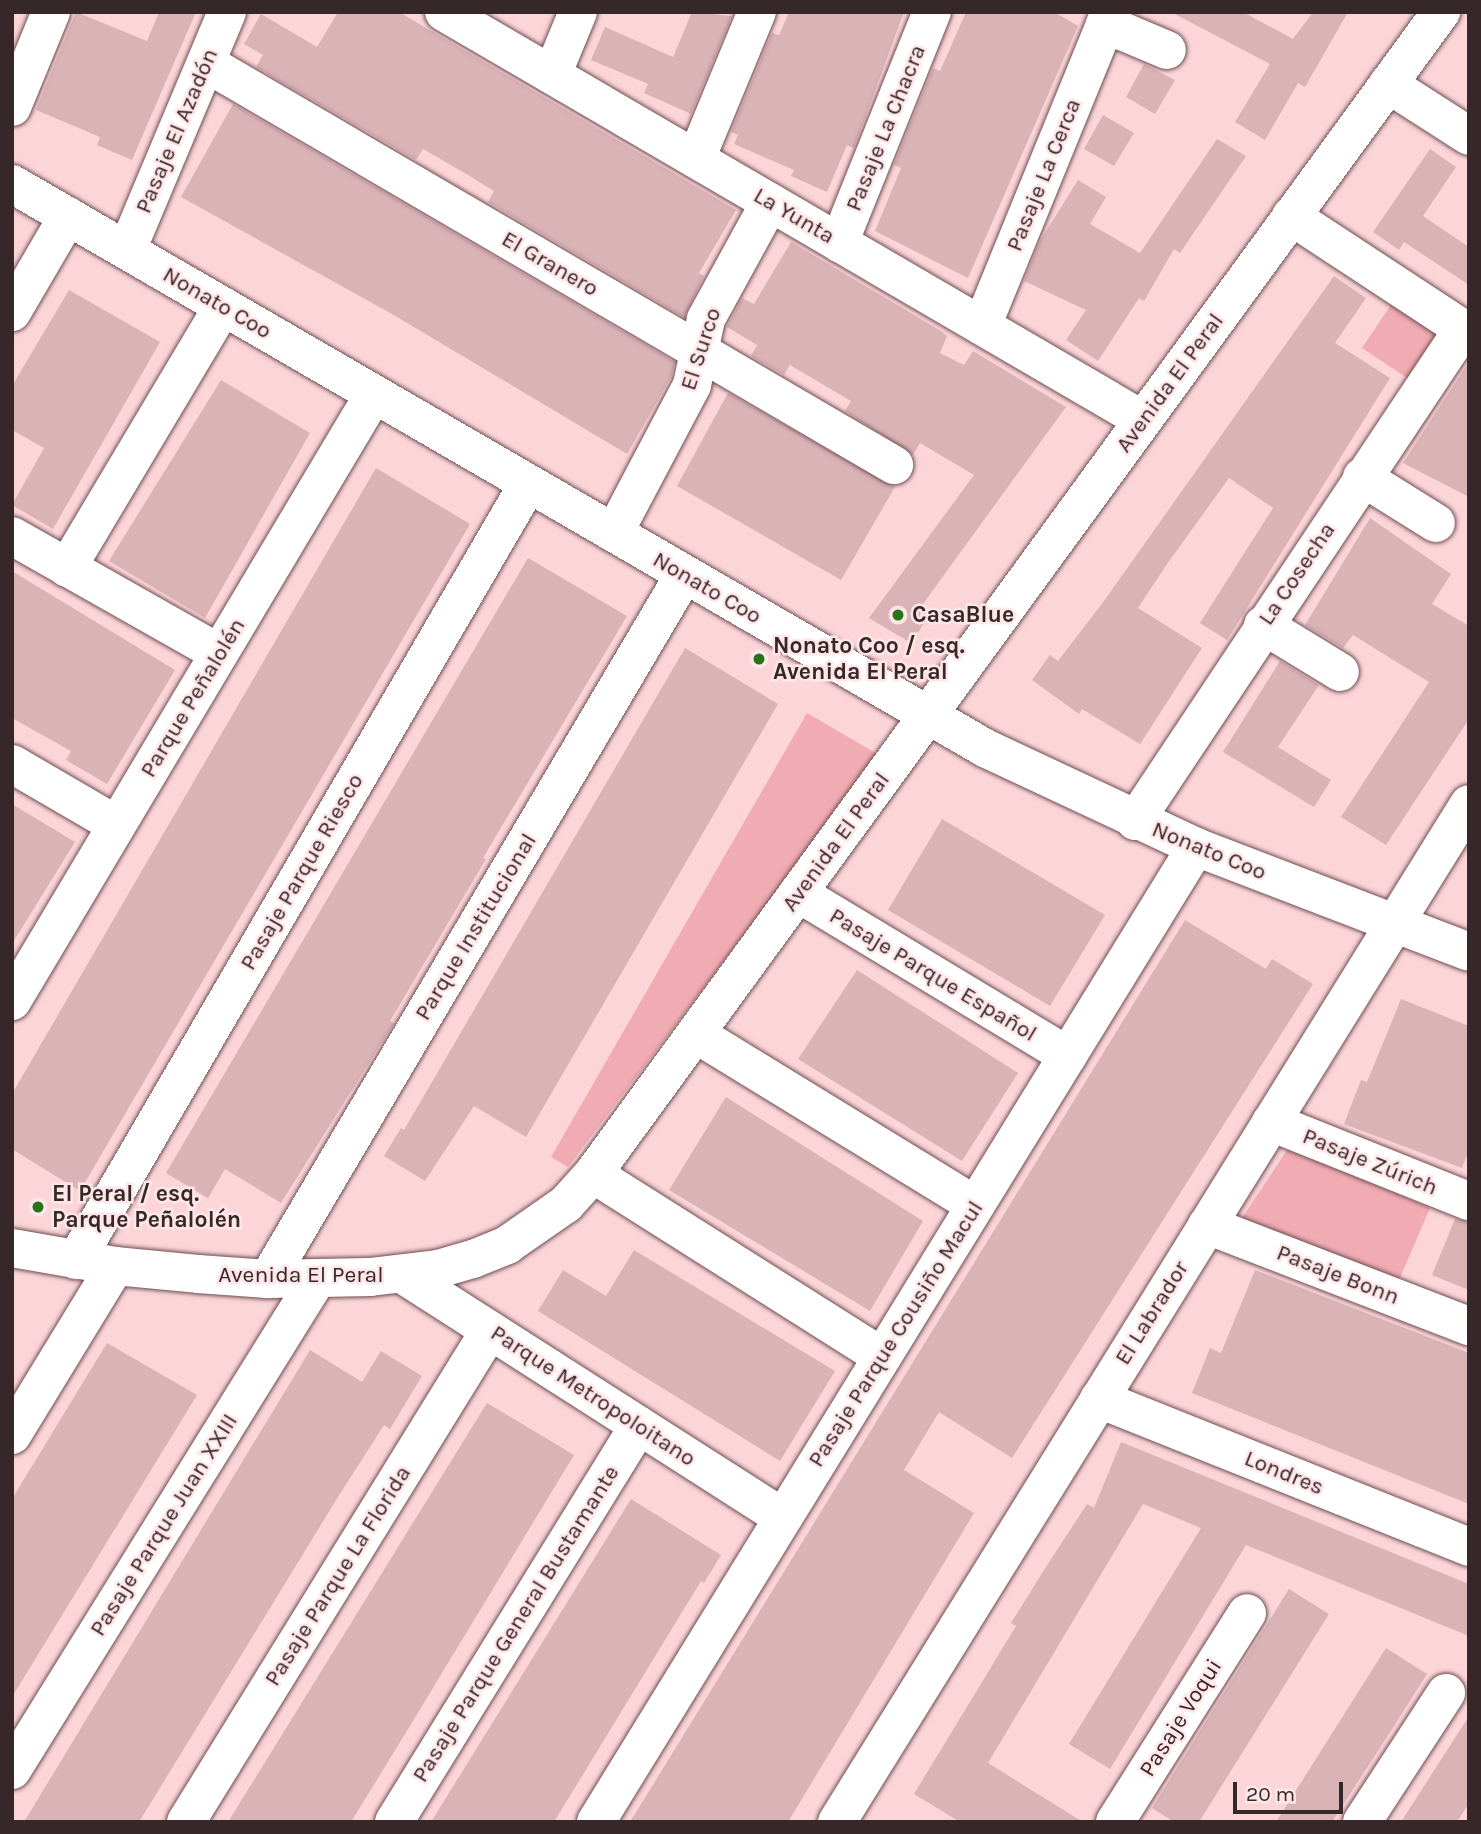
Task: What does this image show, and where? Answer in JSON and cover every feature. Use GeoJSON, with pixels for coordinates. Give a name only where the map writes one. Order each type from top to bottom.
{"type":"FeatureCollection","features":[{"type":"Feature","properties":{"kind":"street"},"geometry":{"type":"LineString","coordinates":[[12,107],[51,12]]}},
{"type":"Feature","properties":{"kind":"street","name":"Pasaje El Azadón"},"geometry":{"type":"LineString","coordinates":[[127,250],[227,12]]}},
{"type":"Feature","properties":{"kind":"street","name":"La Yunta"},"geometry":{"type":"LineString","coordinates":[[444,12],[1143,420]]}},
{"type":"Feature","properties":{"kind":"street"},"geometry":{"type":"LineString","coordinates":[[552,75],[578,12]]}},
{"type":"Feature","properties":{"kind":"street"},"geometry":{"type":"LineString","coordinates":[[696,159],[757,12]]}},
{"type":"Feature","properties":{"kind":"street","name":"Pasaje La Chacra"},"geometry":{"type":"LineString","coordinates":[[839,243],[932,12]]}},
{"type":"Feature","properties":{"kind":"street","name":"Avenida El Peral"},"geometry":{"type":"LineString","coordinates":[[12,1248],[115,1266],[268,1279],[402,1274],[438,1269],[507,1245],[566,1204],[593,1174],[696,1034],[1441,12]]}},
{"type":"Feature","properties":{"kind":"street","name":"Pasaje La Cerca"},"geometry":{"type":"LineString","coordinates":[[982,326],[1108,18],[1167,50]]}},
{"type":"Feature","properties":{"kind":"street","name":"El Granero"},"geometry":{"type":"LineString","coordinates":[[206,63],[894,465]]}},
{"type":"Feature","properties":{"kind":"street"},"geometry":{"type":"LineString","coordinates":[[1388,84],[1469,136]]}},
{"type":"Feature","properties":{"kind":"street","name":"Nonato Coo"},"geometry":{"type":"LineString","coordinates":[[12,184],[928,716],[1043,779],[1196,847],[1469,952]]}},
{"type":"Feature","properties":{"kind":"street","name":"El Surco"},"geometry":{"type":"LineString","coordinates":[[614,533],[692,385],[706,319],[770,202]]}},
{"type":"Feature","properties":{"kind":"street"},"geometry":{"type":"LineString","coordinates":[[12,312],[68,216]]}},
{"type":"Feature","properties":{"kind":"street"},"geometry":{"type":"LineString","coordinates":[[1291,216],[1466,331]]}},
{"type":"Feature","properties":{"kind":"street"},"geometry":{"type":"LineString","coordinates":[[67,568],[223,306]]}},
{"type":"Feature","properties":{"kind":"street","name":"La Cosecha"},"geometry":{"type":"LineString","coordinates":[[1135,821],[1362,477],[1466,331]]}},
{"type":"Feature","properties":{"kind":"street","name":"Parque Peñalolén"},"geometry":{"type":"LineString","coordinates":[[14,994],[374,394]]}},
{"type":"Feature","properties":{"kind":"street"},"geometry":{"type":"LineString","coordinates":[[1362,477],[1436,523]]}},
{"type":"Feature","properties":{"kind":"street","name":"Pasaje Parque Riesco"},"geometry":{"type":"LineString","coordinates":[[76,1260],[528,484]]}},
{"type":"Feature","properties":{"kind":"street"},"geometry":{"type":"LineString","coordinates":[[12,536],[219,653]]}},
{"type":"Feature","properties":{"kind":"street","name":"Parque Institucional"},"geometry":{"type":"LineString","coordinates":[[268,1279],[684,575]]}},
{"type":"Feature","properties":{"kind":"street"},"geometry":{"type":"LineString","coordinates":[[1263,625],[1340,672]]}},
{"type":"Feature","properties":{"kind":"street"},"geometry":{"type":"LineString","coordinates":[[12,764],[117,825]]}},
{"type":"Feature","properties":{"kind":"street","name":"El Labrador"},"geometry":{"type":"LineString","coordinates":[[837,1822],[1469,804]]}},
{"type":"Feature","properties":{"kind":"street","name":"Pasaje Parque Cousiño Macul"},"geometry":{"type":"LineString","coordinates":[[596,1822],[1196,847]]}},
{"type":"Feature","properties":{"kind":"street","name":"Pasaje Parque Español"},"geometry":{"type":"LineString","coordinates":[[798,893],[1068,1056]]}},
{"type":"Feature","properties":{"kind":"street"},"geometry":{"type":"LineString","coordinates":[[696,1034],[975,1206]]}},
{"type":"Feature","properties":{"kind":"street","name":"Pasaje Zúrich"},"geometry":{"type":"LineString","coordinates":[[1271,1122],[1469,1201]]}},
{"type":"Feature","properties":{"kind":"street"},"geometry":{"type":"LineString","coordinates":[[593,1174],[882,1357]]}},
{"type":"Feature","properties":{"kind":"street","name":"Pasaje Bonn"},"geometry":{"type":"LineString","coordinates":[[1207,1225],[1469,1326]]}},
{"type":"Feature","properties":{"kind":"street"},"geometry":{"type":"LineString","coordinates":[[12,1435],[115,1266]]}},
{"type":"Feature","properties":{"kind":"street","name":"Parque Metropoloitano"},"geometry":{"type":"LineString","coordinates":[[402,1274],[783,1518]]}},
{"type":"Feature","properties":{"kind":"street","name":"Pasaje Parque Juan XXIII"},"geometry":{"type":"LineString","coordinates":[[12,1770],[317,1279]]}},
{"type":"Feature","properties":{"kind":"street","name":"Pasaje Parque La Florida"},"geometry":{"type":"LineString","coordinates":[[186,1822],[491,1330]]}},
{"type":"Feature","properties":{"kind":"street","name":"Londres"},"geometry":{"type":"LineString","coordinates":[[1099,1399],[1469,1547]]}},
{"type":"Feature","properties":{"kind":"street","name":"Pasaje Parque General Bustamante"},"geometry":{"type":"LineString","coordinates":[[394,1822],[639,1426]]}},
{"type":"Feature","properties":{"kind":"street","name":"Pasaje Voqui"},"geometry":{"type":"LineString","coordinates":[[1115,1822],[1247,1613]]}},
{"type":"Feature","properties":{"kind":"street"},"geometry":{"type":"LineString","coordinates":[[1362,1822],[1446,1693]]}},
{"type":"Feature","properties":{"kind":"shaded area"},"geometry":{"type":"Polygon","coordinates":[[[1395,299],[1449,336],[1416,384],[1362,348],[1395,299]]]}},
{"type":"Feature","properties":{"kind":"shaded area"},"geometry":{"type":"Polygon","coordinates":[[[807,713],[879,755],[568,1167],[551,1157],[807,713]]]}},
{"type":"Feature","properties":{"kind":"shaded area"},"geometry":{"type":"Polygon","coordinates":[[[1289,1147],[1430,1208],[1394,1292],[1238,1224],[1289,1147]]]}},
{"type":"Feature","properties":{"kind":"building"},"geometry":{"type":"Polygon","coordinates":[[[76,12],[147,41],[159,12],[196,12],[132,160],[97,145],[100,137],[36,110],[76,12]]]}},
{"type":"Feature","properties":{"kind":"building"},"geometry":{"type":"Polygon","coordinates":[[[338,12],[399,12],[736,210],[699,273],[704,276],[684,317],[488,202],[494,191],[468,175],[423,149],[416,160],[256,67],[263,55],[244,44],[261,14],[317,47],[338,12]]]}},
{"type":"Feature","properties":{"kind":"building"},"geometry":{"type":"Polygon","coordinates":[[[692,12],[732,16],[691,114],[644,93],[648,84],[591,60],[605,27],[673,57],[692,12]]]}},
{"type":"Feature","properties":{"kind":"building"},"geometry":{"type":"Polygon","coordinates":[[[789,12],[904,12],[854,148],[847,145],[827,192],[791,176],[794,170],[734,144],[738,135],[731,132],[772,33],[779,35],[789,12]]]}},
{"type":"Feature","properties":{"kind":"building"},"geometry":{"type":"Polygon","coordinates":[[[966,12],[1054,12],[1078,26],[968,278],[875,231],[901,168],[894,165],[933,68],[940,71],[966,12]]]}},
{"type":"Feature","properties":{"kind":"building"},"geometry":{"type":"Polygon","coordinates":[[[1171,12],[1243,12],[1293,39],[1313,12],[1348,12],[1305,87],[1298,83],[1265,140],[1235,122],[1270,64],[1171,12]]]}},
{"type":"Feature","properties":{"kind":"building"},"geometry":{"type":"Polygon","coordinates":[[[1144,64],[1175,80],[1155,114],[1126,97],[1144,64]]]}},
{"type":"Feature","properties":{"kind":"building"},"geometry":{"type":"Polygon","coordinates":[[[233,104],[675,362],[671,377],[627,454],[392,314],[181,197],[233,104]]]}},
{"type":"Feature","properties":{"kind":"building"},"geometry":{"type":"Polygon","coordinates":[[[1103,115],[1134,133],[1114,166],[1084,149],[1103,115]]]}},
{"type":"Feature","properties":{"kind":"building"},"geometry":{"type":"Polygon","coordinates":[[[1217,139],[1246,156],[1180,253],[1174,249],[1144,301],[1139,298],[1098,361],[1066,340],[1086,310],[1024,281],[1040,241],[1078,180],[1106,197],[1090,224],[1140,253],[1217,139]]]}},
{"type":"Feature","properties":{"kind":"building"},"geometry":{"type":"Polygon","coordinates":[[[1430,149],[1456,167],[1423,216],[1469,247],[1469,285],[1404,242],[1399,250],[1373,232],[1430,149]]]}},
{"type":"Feature","properties":{"kind":"building"},"geometry":{"type":"Polygon","coordinates":[[[791,242],[941,331],[947,336],[940,353],[964,365],[973,351],[1066,407],[920,608],[930,614],[911,643],[869,618],[974,475],[920,443],[913,455],[845,411],[851,401],[790,365],[784,375],[751,356],[757,345],[727,327],[742,298],[754,304],[791,242]]]}},
{"type":"Feature","properties":{"kind":"building"},"geometry":{"type":"Polygon","coordinates":[[[1334,276],[1366,298],[1335,343],[1390,378],[1227,640],[1200,623],[1273,508],[1229,478],[1167,564],[1138,608],[1202,648],[1140,744],[1082,709],[1079,714],[1032,680],[1050,655],[1058,661],[1104,601],[1334,276]]]}},
{"type":"Feature","properties":{"kind":"building"},"geometry":{"type":"Polygon","coordinates":[[[69,290],[160,342],[53,529],[12,505],[44,448],[12,430],[12,386],[69,290]]]}},
{"type":"Feature","properties":{"kind":"building"},"geometry":{"type":"Polygon","coordinates":[[[1469,362],[1469,497],[1403,463],[1469,362]]]}},
{"type":"Feature","properties":{"kind":"building"},"geometry":{"type":"Polygon","coordinates":[[[221,380],[310,433],[205,618],[109,561],[221,380]]]}},
{"type":"Feature","properties":{"kind":"building"},"geometry":{"type":"Polygon","coordinates":[[[728,393],[895,487],[841,580],[677,486],[728,393]]]}},
{"type":"Feature","properties":{"kind":"building"},"geometry":{"type":"Polygon","coordinates":[[[376,468],[470,524],[80,1191],[12,1149],[12,1094],[376,468]]]}},
{"type":"Feature","properties":{"kind":"building"},"geometry":{"type":"Polygon","coordinates":[[[1370,518],[1451,574],[1432,604],[1469,626],[1469,719],[1386,845],[1341,817],[1429,682],[1353,635],[1343,648],[1305,625],[1370,518]]]}},
{"type":"Feature","properties":{"kind":"building"},"geometry":{"type":"Polygon","coordinates":[[[528,558],[627,616],[483,858],[486,859],[390,1021],[394,1023],[281,1203],[225,1169],[208,1198],[166,1173],[528,558]]]}},
{"type":"Feature","properties":{"kind":"building"},"geometry":{"type":"Polygon","coordinates":[[[12,571],[175,670],[107,784],[66,760],[71,751],[12,718],[12,571]]]}},
{"type":"Feature","properties":{"kind":"building"},"geometry":{"type":"Polygon","coordinates":[[[685,648],[778,704],[526,1137],[474,1106],[425,1181],[384,1156],[401,1128],[404,1130],[685,648]]]}},
{"type":"Feature","properties":{"kind":"building"},"geometry":{"type":"Polygon","coordinates":[[[1280,661],[1319,685],[1278,747],[1331,780],[1314,807],[1223,752],[1280,661]]]}},
{"type":"Feature","properties":{"kind":"building"},"geometry":{"type":"Polygon","coordinates":[[[12,804],[75,842],[12,944],[12,804]]]}},
{"type":"Feature","properties":{"kind":"building"},"geometry":{"type":"Polygon","coordinates":[[[942,819],[1105,915],[1050,1006],[888,910],[942,819]]]}},
{"type":"Feature","properties":{"kind":"building"},"geometry":{"type":"Polygon","coordinates":[[[1185,920],[1266,969],[1272,959],[1313,984],[1012,1458],[939,1412],[904,1470],[974,1513],[788,1822],[630,1822],[1185,920]]]}},
{"type":"Feature","properties":{"kind":"building"},"geometry":{"type":"Polygon","coordinates":[[[857,970],[1018,1073],[962,1161],[798,1059],[857,970]]]}},
{"type":"Feature","properties":{"kind":"building"},"geometry":{"type":"Polygon","coordinates":[[[1401,999],[1469,1026],[1469,1150],[1462,1168],[1344,1124],[1361,1080],[1367,1082],[1401,999]]]}},
{"type":"Feature","properties":{"kind":"building"},"geometry":{"type":"Polygon","coordinates":[[[726,1097],[923,1221],[870,1311],[669,1190],[726,1097]]]}},
{"type":"Feature","properties":{"kind":"building"},"geometry":{"type":"Polygon","coordinates":[[[1455,1219],[1469,1222],[1469,1290],[1432,1275],[1455,1219]]]}},
{"type":"Feature","properties":{"kind":"building"},"geometry":{"type":"Polygon","coordinates":[[[634,1250],[835,1371],[780,1461],[538,1311],[563,1270],[606,1296],[634,1250]]]}},
{"type":"Feature","properties":{"kind":"building"},"geometry":{"type":"Polygon","coordinates":[[[1255,1270],[1469,1353],[1469,1504],[1192,1393],[1210,1348],[1221,1353],[1255,1270]]]}},
{"type":"Feature","properties":{"kind":"building"},"geometry":{"type":"Polygon","coordinates":[[[107,1343],[197,1395],[12,1697],[12,1499],[107,1343]]]}},
{"type":"Feature","properties":{"kind":"building"},"geometry":{"type":"Polygon","coordinates":[[[310,1350],[362,1382],[381,1351],[422,1376],[390,1429],[384,1425],[338,1497],[139,1822],[24,1822],[310,1350]]]}},
{"type":"Feature","properties":{"kind":"building"},"geometry":{"type":"Polygon","coordinates":[[[487,1403],[574,1455],[351,1822],[228,1822],[487,1403]]]}},
{"type":"Feature","properties":{"kind":"building"},"geometry":{"type":"Polygon","coordinates":[[[1121,1442],[1469,1584],[1469,1636],[1246,1545],[1110,1769],[1069,1744],[1201,1528],[1143,1504],[988,1763],[1083,1822],[960,1822],[914,1794],[1016,1626],[1011,1623],[1044,1570],[1087,1504],[1094,1508],[1121,1442]]]}},
{"type":"Feature","properties":{"kind":"building"},"geometry":{"type":"Polygon","coordinates":[[[631,1499],[721,1555],[704,1583],[701,1581],[554,1822],[431,1822],[631,1499]]]}},
{"type":"Feature","properties":{"kind":"building"},"geometry":{"type":"Polygon","coordinates":[[[1289,1589],[1329,1614],[1199,1822],[1174,1822],[1152,1808],[1289,1589]]]}},
{"type":"Feature","properties":{"kind":"building"},"geometry":{"type":"Polygon","coordinates":[[[1386,1648],[1427,1674],[1332,1822],[1276,1822],[1386,1648]]]}},
{"type":"Feature","properties":{"kind":"building"},"geometry":{"type":"Polygon","coordinates":[[[1469,1716],[1469,1803],[1457,1822],[1401,1822],[1469,1716]]]}},
{"type":"Feature","properties":{"kind":"place","name":"CasaBlue"},"geometry":{"type":"Point","coordinates":[898,615]}},
{"type":"Feature","properties":{"kind":"place","name":"Nonato Coo / esq. Avenida El Peral"},"geometry":{"type":"Point","coordinates":[759,659]}},
{"type":"Feature","properties":{"kind":"place","name":"El Peral / esq. Parque Peñalolén"},"geometry":{"type":"Point","coordinates":[38,1207]}}]}
